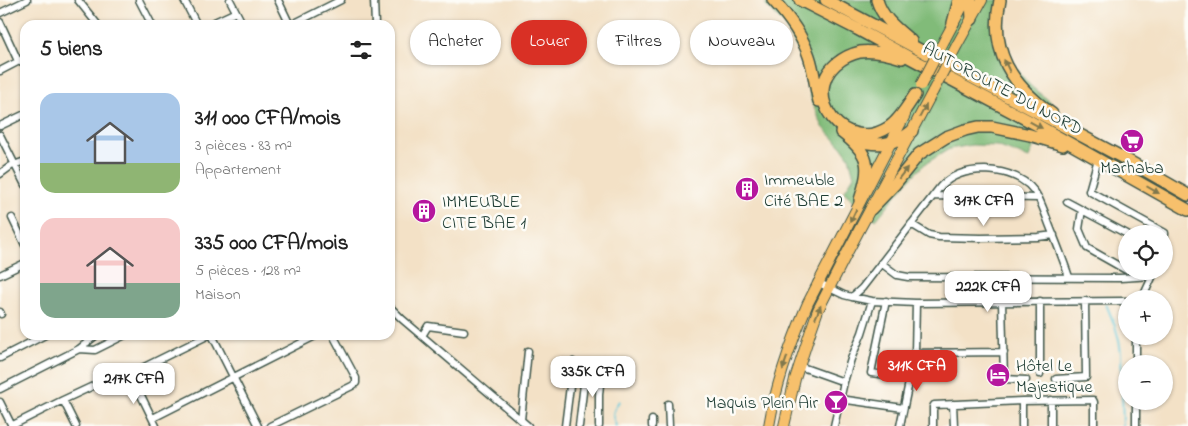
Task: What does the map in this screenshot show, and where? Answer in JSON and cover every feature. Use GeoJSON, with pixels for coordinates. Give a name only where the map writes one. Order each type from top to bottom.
{"type":"FeatureCollection","features":[{"type":"Feature","properties":{"kind":"highway"},"geometry":{"type":"LineString","coordinates":[[773,0],[785,12],[809,55],[820,105],[826,118],[862,152],[866,159],[868,166],[867,174],[860,200]]}},
{"type":"Feature","properties":{"kind":"highway","name":"AUTOROUTE DU NORD"},"geometry":{"type":"LineString","coordinates":[[800,0],[858,29],[1080,149],[1188,210]]}},
{"type":"Feature","properties":{"kind":"highway","name":"AUTOROUTE DU NORD"},"geometry":{"type":"LineString","coordinates":[[826,0],[1095,143],[1188,195]]}},
{"type":"Feature","properties":{"kind":"highway"},"geometry":{"type":"LineString","coordinates":[[877,0],[880,9],[889,21],[930,56]]}},
{"type":"Feature","properties":{"kind":"highway"},"geometry":{"type":"LineString","coordinates":[[953,23],[959,0]]}},
{"type":"Feature","properties":{"kind":"highway"},"geometry":{"type":"LineString","coordinates":[[971,0],[972,19]]}},
{"type":"Feature","properties":{"kind":"highway"},"geometry":{"type":"LineString","coordinates":[[1000,0],[998,36],[1004,60],[1012,76],[1033,100],[1095,143]]}},
{"type":"Feature","properties":{"kind":"highway"},"geometry":{"type":"LineString","coordinates":[[916,61],[880,53],[851,54],[837,63],[829,73],[825,80],[823,95],[827,111],[840,127],[861,135],[874,134],[889,127],[918,90]]}},
{"type":"Feature","properties":{"kind":"highway"},"geometry":{"type":"LineString","coordinates":[[871,208],[894,185],[919,154],[946,137],[965,130],[978,127],[992,127],[1080,149]]}},
{"type":"Feature","properties":{"kind":"highway"},"geometry":{"type":"LineString","coordinates":[[849,139],[871,144],[890,143],[903,138],[912,131]]}},
{"type":"Feature","properties":{"kind":"main road"},"geometry":{"type":"LineString","coordinates":[[769,426],[779,381],[798,326],[817,282],[966,0]]}},
{"type":"Feature","properties":{"kind":"main road"},"geometry":{"type":"LineString","coordinates":[[784,426],[790,396],[818,310],[982,0]]}},
{"type":"Feature","properties":{"kind":"street"},"geometry":{"type":"LineString","coordinates":[[0,14],[27,0]]}},
{"type":"Feature","properties":{"kind":"street"},"geometry":{"type":"LineString","coordinates":[[78,0],[93,20]]}},
{"type":"Feature","properties":{"kind":"street"},"geometry":{"type":"LineString","coordinates":[[139,0],[149,20]]}},
{"type":"Feature","properties":{"kind":"street"},"geometry":{"type":"LineString","coordinates":[[184,0],[194,20]]}},
{"type":"Feature","properties":{"kind":"street"},"geometry":{"type":"LineString","coordinates":[[230,0],[240,20]]}},
{"type":"Feature","properties":{"kind":"street"},"geometry":{"type":"LineString","coordinates":[[278,0],[288,20]]}},
{"type":"Feature","properties":{"kind":"street"},"geometry":{"type":"LineString","coordinates":[[300,20],[341,0]]}},
{"type":"Feature","properties":{"kind":"street"},"geometry":{"type":"LineString","coordinates":[[374,0],[376,20]]}},
{"type":"Feature","properties":{"kind":"street"},"geometry":{"type":"LineString","coordinates":[[219,20],[236,12]]}},
{"type":"Feature","properties":{"kind":"street"},"geometry":{"type":"LineString","coordinates":[[0,22],[18,61],[0,71]]}},
{"type":"Feature","properties":{"kind":"street"},"geometry":{"type":"LineString","coordinates":[[0,126],[20,116]]}},
{"type":"Feature","properties":{"kind":"street"},"geometry":{"type":"LineString","coordinates":[[0,135],[20,175]]}},
{"type":"Feature","properties":{"kind":"street"},"geometry":{"type":"LineString","coordinates":[[1098,159],[1089,191],[1151,225]]}},
{"type":"Feature","properties":{"kind":"street"},"geometry":{"type":"LineString","coordinates":[[0,174],[11,166],[20,163]]}},
{"type":"Feature","properties":{"kind":"street"},"geometry":{"type":"LineString","coordinates":[[852,297],[862,288],[946,180],[965,172],[985,170],[1013,175],[1028,185],[1039,198],[1069,278]]}},
{"type":"Feature","properties":{"kind":"street"},"geometry":{"type":"LineString","coordinates":[[933,196],[1039,198]]}},
{"type":"Feature","properties":{"kind":"street"},"geometry":{"type":"LineString","coordinates":[[1068,202],[1118,229]]}},
{"type":"Feature","properties":{"kind":"street"},"geometry":{"type":"LineString","coordinates":[[1082,210],[1079,226],[1087,248],[1118,265]]}},
{"type":"Feature","properties":{"kind":"street"},"geometry":{"type":"LineString","coordinates":[[12,218],[20,235]]}},
{"type":"Feature","properties":{"kind":"street"},"geometry":{"type":"LineString","coordinates":[[911,224],[929,235],[939,237],[981,238],[1054,235]]}},
{"type":"Feature","properties":{"kind":"street"},"geometry":{"type":"LineString","coordinates":[[881,263],[897,275],[908,277],[1118,277]]}},
{"type":"Feature","properties":{"kind":"street"},"geometry":{"type":"LineString","coordinates":[[0,275],[20,265]]}},
{"type":"Feature","properties":{"kind":"street"},"geometry":{"type":"LineString","coordinates":[[817,282],[844,295],[886,302],[1118,301]]}},
{"type":"Feature","properties":{"kind":"street"},"geometry":{"type":"LineString","coordinates":[[834,426],[844,382],[872,301]]}},
{"type":"Feature","properties":{"kind":"street"},"geometry":{"type":"LineString","coordinates":[[1040,301],[1040,374]]}},
{"type":"Feature","properties":{"kind":"street"},"geometry":{"type":"LineString","coordinates":[[1056,378],[1086,377],[1085,301]]}},
{"type":"Feature","properties":{"kind":"street"},"geometry":{"type":"LineString","coordinates":[[886,302],[872,372],[910,378]]}},
{"type":"Feature","properties":{"kind":"street"},"geometry":{"type":"LineString","coordinates":[[1002,302],[1004,378],[1026,380]]}},
{"type":"Feature","properties":{"kind":"street"},"geometry":{"type":"LineString","coordinates":[[900,426],[915,353],[916,303]]}},
{"type":"Feature","properties":{"kind":"street"},"geometry":{"type":"LineString","coordinates":[[395,312],[528,426]]}},
{"type":"Feature","properties":{"kind":"street"},"geometry":{"type":"LineString","coordinates":[[422,336],[428,326],[464,331]]}},
{"type":"Feature","properties":{"kind":"street"},"geometry":{"type":"LineString","coordinates":[[798,326],[810,330]]}},
{"type":"Feature","properties":{"kind":"street"},"geometry":{"type":"LineString","coordinates":[[0,358],[35,340]]}},
{"type":"Feature","properties":{"kind":"street"},"geometry":{"type":"LineString","coordinates":[[0,389],[79,349],[90,340]]}},
{"type":"Feature","properties":{"kind":"street"},"geometry":{"type":"LineString","coordinates":[[79,349],[95,350],[115,340]]}},
{"type":"Feature","properties":{"kind":"street"},"geometry":{"type":"LineString","coordinates":[[156,426],[132,375],[134,372],[200,340]]}},
{"type":"Feature","properties":{"kind":"street"},"geometry":{"type":"LineString","coordinates":[[213,340],[258,426]]}},
{"type":"Feature","properties":{"kind":"street"},"geometry":{"type":"LineString","coordinates":[[153,418],[307,340]]}},
{"type":"Feature","properties":{"kind":"street"},"geometry":{"type":"LineString","coordinates":[[270,426],[356,383],[356,378],[336,340]]}},
{"type":"Feature","properties":{"kind":"street"},"geometry":{"type":"LineString","coordinates":[[521,420],[528,351]]}},
{"type":"Feature","properties":{"kind":"street"},"geometry":{"type":"LineString","coordinates":[[915,353],[1004,352]]}},
{"type":"Feature","properties":{"kind":"street"},"geometry":{"type":"LineString","coordinates":[[565,426],[573,362]]}},
{"type":"Feature","properties":{"kind":"street"},"geometry":{"type":"LineString","coordinates":[[799,366],[844,382]]}},
{"type":"Feature","properties":{"kind":"street"},"geometry":{"type":"LineString","coordinates":[[579,426],[586,367]]}},
{"type":"Feature","properties":{"kind":"street"},"geometry":{"type":"LineString","coordinates":[[599,426],[599,395],[602,374]]}},
{"type":"Feature","properties":{"kind":"street"},"geometry":{"type":"LineString","coordinates":[[0,402],[12,426],[93,386]]}},
{"type":"Feature","properties":{"kind":"street"},"geometry":{"type":"LineString","coordinates":[[840,399],[903,408]]}},
{"type":"Feature","properties":{"kind":"street"},"geometry":{"type":"LineString","coordinates":[[63,400],[76,426]]}},
{"type":"Feature","properties":{"kind":"street"},"geometry":{"type":"LineString","coordinates":[[1051,426],[1052,400]]}},
{"type":"Feature","properties":{"kind":"street"},"geometry":{"type":"LineString","coordinates":[[934,426],[933,406],[1022,401],[1093,400],[1094,426]]}},
{"type":"Feature","properties":{"kind":"street"},"geometry":{"type":"LineString","coordinates":[[1022,401],[1022,426]]}},
{"type":"Feature","properties":{"kind":"street"},"geometry":{"type":"LineString","coordinates":[[668,404],[669,426]]}},
{"type":"Feature","properties":{"kind":"street"},"geometry":{"type":"LineString","coordinates":[[953,404],[954,426]]}},
{"type":"Feature","properties":{"kind":"street"},"geometry":{"type":"LineString","coordinates":[[1136,410],[1136,426]]}},
{"type":"Feature","properties":{"kind":"green space"},"geometry":{"type":"Polygon","coordinates":[[[771,0],[1005,0],[1003,15],[1007,48],[1020,73],[1034,89],[1051,102],[1029,158],[997,146],[972,145],[949,149],[925,164],[906,183],[876,220],[844,192],[854,176],[849,157],[823,127],[812,103],[803,60],[793,41],[793,20],[780,20],[765,5],[771,0]]]}},
{"type":"Feature","properties":{"kind":"waterway"},"geometry":{"type":"LineString","coordinates":[[1106,304],[1115,326],[1121,353],[1123,426]]}},
{"type":"Feature","properties":{"kind":"waterway"},"geometry":{"type":"LineString","coordinates":[[616,426],[613,413],[619,401]]}},
{"type":"Feature","properties":{"kind":"place","name":"Marhaba"},"geometry":{"type":"Point","coordinates":[1132,141]}},
{"type":"Feature","properties":{"kind":"place","name":"Immeuble Cité BAE 2"},"geometry":{"type":"Point","coordinates":[747,189]}},
{"type":"Feature","properties":{"kind":"place","name":"IMMEUBLE CITE BAE 1"},"geometry":{"type":"Point","coordinates":[424,211]}},
{"type":"Feature","properties":{"kind":"place","name":"Hôtel Le Majestique"},"geometry":{"type":"Point","coordinates":[998,375]}},
{"type":"Feature","properties":{"kind":"place","name":"Maquis Plein Air"},"geometry":{"type":"Point","coordinates":[836,402]}}]}
